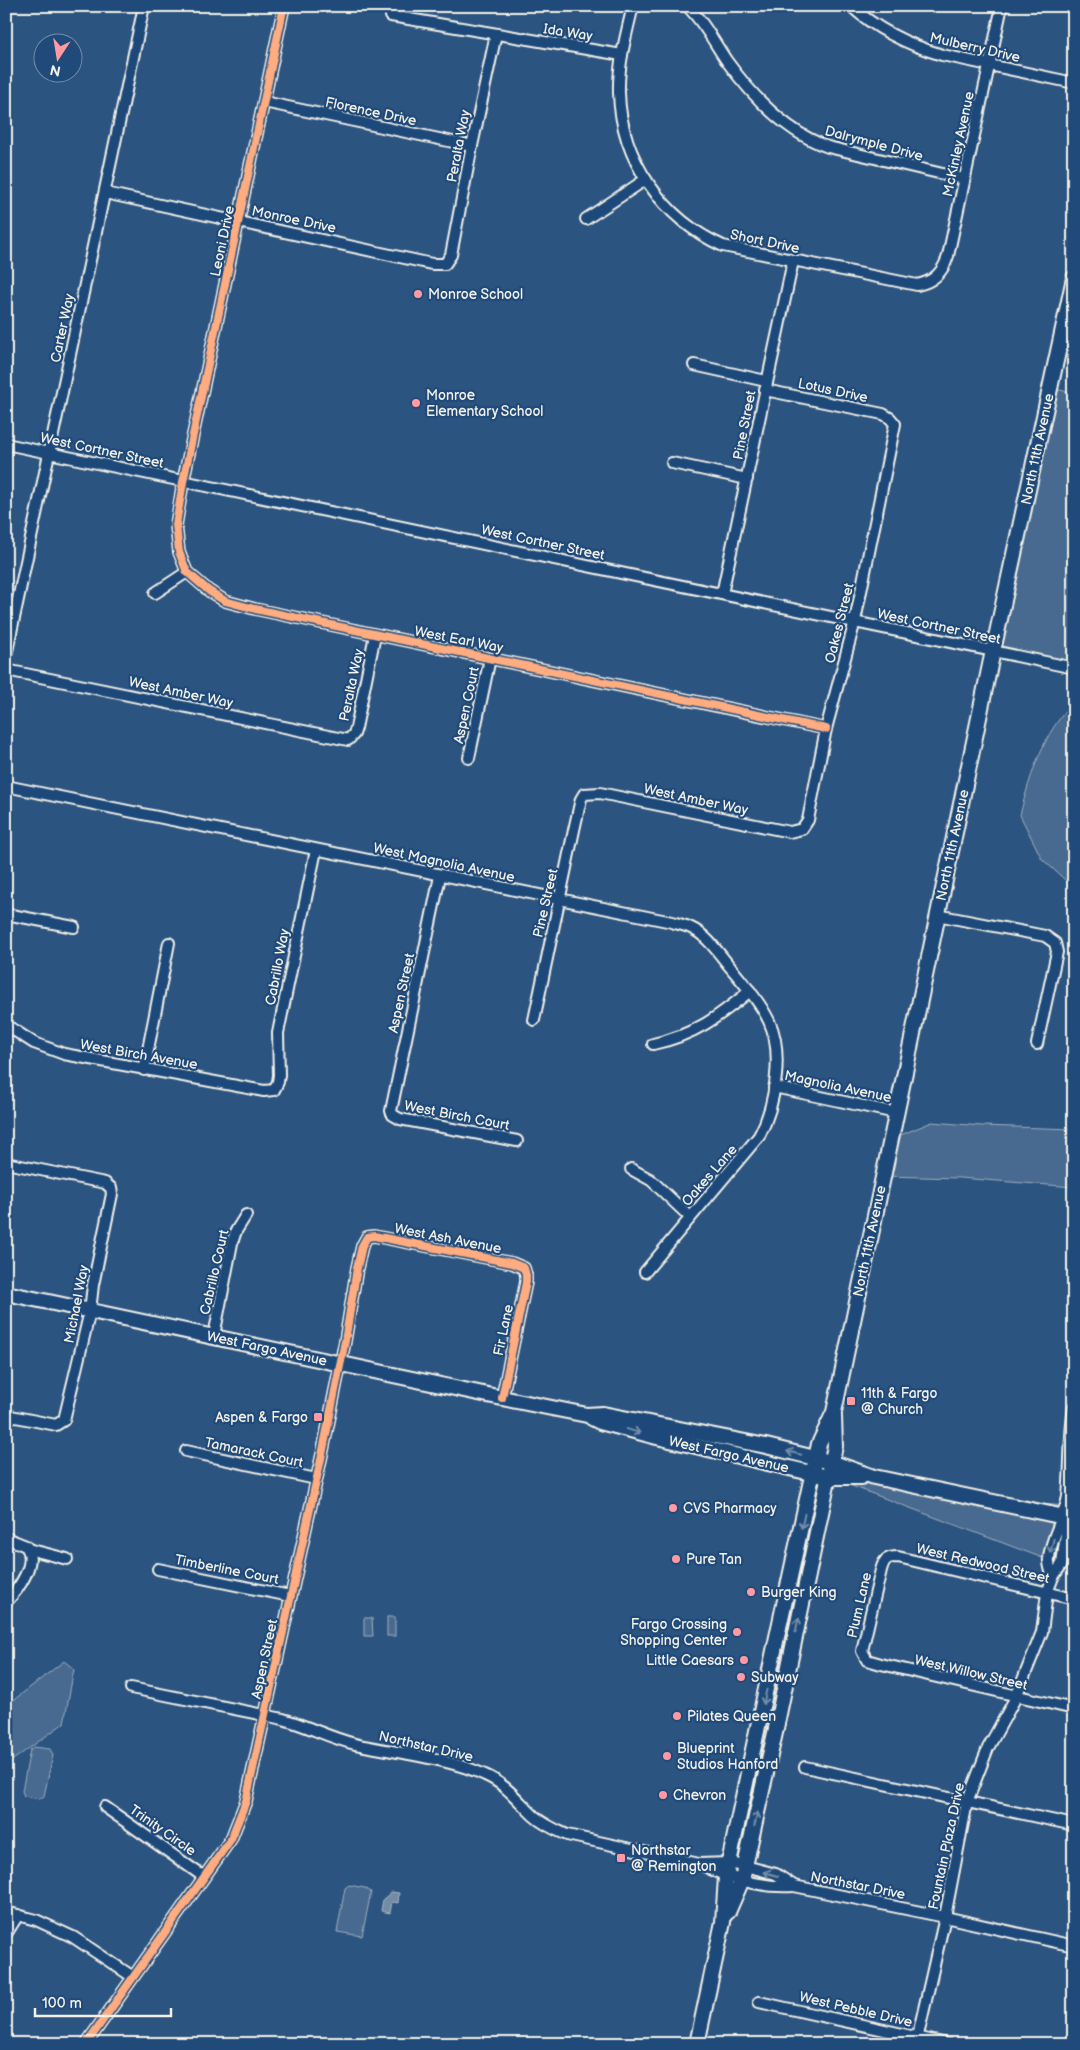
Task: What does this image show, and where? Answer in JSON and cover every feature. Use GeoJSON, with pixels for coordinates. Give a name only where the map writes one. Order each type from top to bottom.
{"type":"FeatureCollection","features":[{"type":"Feature","properties":{"kind":"main road","name":"North 11th Avenue"},"geometry":{"type":"LineString","coordinates":[[698,2044],[723,1922],[726,1877],[778,1632],[820,1444],[834,1412],[993,652],[1070,317],[1074,278]]}},
{"type":"Feature","properties":{"kind":"main road","name":"West Fargo Avenue"},"geometry":{"type":"LineString","coordinates":[[6,1293],[502,1398],[587,1415],[603,1414],[650,1422],[831,1462],[874,1477],[1069,1518]]}},
{"type":"Feature","properties":{"kind":"main road","name":"North 11th Avenue"},"geometry":{"type":"LineString","coordinates":[[723,1922],[743,1873],[775,1733],[831,1462],[836,1446],[834,1412]]}},
{"type":"Feature","properties":{"kind":"main road","name":"West Fargo Avenue"},"geometry":{"type":"LineString","coordinates":[[587,1415],[600,1422],[648,1435],[828,1477],[874,1477]]}},
{"type":"Feature","properties":{"kind":"main road","name":"North 11th Avenue"},"geometry":{"type":"LineString","coordinates":[[775,1733],[772,1723],[786,1653],[778,1632]]}},
{"type":"Feature","properties":{"kind":"street","name":"Carter Way"},"geometry":{"type":"LineString","coordinates":[[6,656],[144,6]]}},
{"type":"Feature","properties":{"kind":"street","name":"Leoni Drive"},"geometry":{"type":"LineString","coordinates":[[183,482],[284,6]]}},
{"type":"Feature","properties":{"kind":"street","name":"Short Drive"},"geometry":{"type":"LineString","coordinates":[[633,6],[622,55],[618,92],[623,123],[634,157],[645,180],[656,195],[677,216],[714,242],[734,249],[909,284],[917,285],[931,281]]}},
{"type":"Feature","properties":{"kind":"street","name":"Dalrymple Drive"},"geometry":{"type":"LineString","coordinates":[[687,6],[756,97],[782,121],[808,138],[828,147],[964,179]]}},
{"type":"Feature","properties":{"kind":"street","name":"Mulberry Drive"},"geometry":{"type":"LineString","coordinates":[[851,6],[878,27],[923,50],[1074,83]]}},
{"type":"Feature","properties":{"kind":"street","name":"McKinley Avenue"},"geometry":{"type":"LineString","coordinates":[[931,281],[945,266],[1002,6]]}},
{"type":"Feature","properties":{"kind":"street","name":"Ida Way"},"geometry":{"type":"LineString","coordinates":[[391,16],[622,55]]}},
{"type":"Feature","properties":{"kind":"street","name":"Peralta Way"},"geometry":{"type":"LineString","coordinates":[[447,262],[451,255],[496,34]]}},
{"type":"Feature","properties":{"kind":"street","name":"Florence Drive"},"geometry":{"type":"LineString","coordinates":[[264,102],[472,146]]}},
{"type":"Feature","properties":{"kind":"street"},"geometry":{"type":"LineString","coordinates":[[586,219],[645,180]]}},
{"type":"Feature","properties":{"kind":"street","name":"Monroe Drive"},"geometry":{"type":"LineString","coordinates":[[105,193],[432,264],[439,265],[447,262]]}},
{"type":"Feature","properties":{"kind":"street","name":"Pine Street"},"geometry":{"type":"LineString","coordinates":[[722,594],[793,261]]}},
{"type":"Feature","properties":{"kind":"street","name":"Lotus Drive"},"geometry":{"type":"LineString","coordinates":[[694,365],[766,386],[883,414],[894,421]]}},
{"type":"Feature","properties":{"kind":"street","name":"Oakes Street"},"geometry":{"type":"LineString","coordinates":[[802,829],[808,820],[826,729],[854,622],[894,429],[894,421]]}},
{"type":"Feature","properties":{"kind":"street","name":"West Cortner Street"},"geometry":{"type":"LineString","coordinates":[[6,444],[1074,668]]}},
{"type":"Feature","properties":{"kind":"street"},"geometry":{"type":"LineString","coordinates":[[672,463],[747,479]]}},
{"type":"Feature","properties":{"kind":"street","name":"West Earl Way"},"geometry":{"type":"LineString","coordinates":[[183,482],[176,525],[179,552],[187,572],[209,591],[226,601],[375,635],[826,729]]}},
{"type":"Feature","properties":{"kind":"street"},"geometry":{"type":"LineString","coordinates":[[155,593],[187,572]]}},
{"type":"Feature","properties":{"kind":"street","name":"Peralta Way"},"geometry":{"type":"LineString","coordinates":[[351,739],[356,728],[375,635]]}},
{"type":"Feature","properties":{"kind":"street","name":"Aspen Court"},"geometry":{"type":"LineString","coordinates":[[469,758],[490,658]]}},
{"type":"Feature","properties":{"kind":"street","name":"West Amber Way"},"geometry":{"type":"LineString","coordinates":[[6,670],[339,739],[351,739]]}},
{"type":"Feature","properties":{"kind":"street","name":"West Magnolia Avenue"},"geometry":{"type":"LineString","coordinates":[[6,786],[672,922],[691,928],[702,935],[759,1004],[774,1033],[776,1054],[774,1087]]}},
{"type":"Feature","properties":{"kind":"street","name":"West Amber Way"},"geometry":{"type":"LineString","coordinates":[[584,794],[600,793],[784,831],[796,832],[802,829]]}},
{"type":"Feature","properties":{"kind":"street","name":"Pine Street"},"geometry":{"type":"LineString","coordinates":[[534,1020],[581,799],[584,794]]}},
{"type":"Feature","properties":{"kind":"street","name":"Cabrillo Way"},"geometry":{"type":"LineString","coordinates":[[274,1090],[279,1075],[278,1033],[316,850]]}},
{"type":"Feature","properties":{"kind":"street","name":"Aspen Street"},"geometry":{"type":"LineString","coordinates":[[393,1115],[392,1105],[440,876]]}},
{"type":"Feature","properties":{"kind":"street"},"geometry":{"type":"LineString","coordinates":[[6,914],[74,927]]}},
{"type":"Feature","properties":{"kind":"street"},"geometry":{"type":"LineString","coordinates":[[937,916],[1045,936],[1055,943],[1057,952],[1037,1044]]}},
{"type":"Feature","properties":{"kind":"street"},"geometry":{"type":"LineString","coordinates":[[144,1070],[169,943]]}},
{"type":"Feature","properties":{"kind":"street"},"geometry":{"type":"LineString","coordinates":[[654,1044],[688,1033],[717,1018],[750,992]]}},
{"type":"Feature","properties":{"kind":"street","name":"West Birch Avenue"},"geometry":{"type":"LineString","coordinates":[[6,1025],[34,1044],[51,1051],[144,1070],[264,1091],[274,1090]]}},
{"type":"Feature","properties":{"kind":"street","name":"Magnolia Avenue"},"geometry":{"type":"LineString","coordinates":[[774,1087],[896,1113]]}},
{"type":"Feature","properties":{"kind":"street","name":"Oakes Lane"},"geometry":{"type":"LineString","coordinates":[[645,1272],[759,1136],[764,1128],[774,1087]]}},
{"type":"Feature","properties":{"kind":"street","name":"West Birch Court"},"geometry":{"type":"LineString","coordinates":[[393,1115],[400,1119],[516,1141]]}},
{"type":"Feature","properties":{"kind":"street","name":"Michael Way"},"geometry":{"type":"LineString","coordinates":[[6,1163],[106,1183],[111,1188],[111,1200],[93,1285],[90,1311],[66,1415],[60,1424],[50,1424],[6,1415]]}},
{"type":"Feature","properties":{"kind":"street"},"geometry":{"type":"LineString","coordinates":[[631,1169],[651,1180],[690,1217]]}},
{"type":"Feature","properties":{"kind":"street","name":"Cabrillo Court"},"geometry":{"type":"LineString","coordinates":[[214,1336],[230,1249],[236,1231],[246,1215]]}},
{"type":"Feature","properties":{"kind":"street","name":"West Ash Avenue"},"geometry":{"type":"LineString","coordinates":[[367,1237],[374,1236],[512,1263],[524,1268]]}},
{"type":"Feature","properties":{"kind":"street","name":"Aspen Street"},"geometry":{"type":"LineString","coordinates":[[86,2044],[231,1839],[240,1817],[250,1783],[316,1479],[340,1364],[357,1268],[362,1246],[367,1237]]}},
{"type":"Feature","properties":{"kind":"street","name":"Fir Lane"},"geometry":{"type":"LineString","coordinates":[[502,1398],[526,1282],[524,1268]]}},
{"type":"Feature","properties":{"kind":"street","name":"Fountain Plaza Drive"},"geometry":{"type":"LineString","coordinates":[[917,2041],[945,1917],[967,1802],[988,1748],[1016,1696],[1042,1632],[1047,1593],[1053,1577],[1048,1560],[1054,1533],[1069,1518],[1068,1496],[1074,1407]]}},
{"type":"Feature","properties":{"kind":"street","name":"Tamarack Court"},"geometry":{"type":"LineString","coordinates":[[186,1451],[316,1479]]}},
{"type":"Feature","properties":{"kind":"street"},"geometry":{"type":"LineString","coordinates":[[6,1538],[22,1543],[28,1549],[67,1559]]}},
{"type":"Feature","properties":{"kind":"street"},"geometry":{"type":"LineString","coordinates":[[6,1602],[17,1590],[30,1564],[28,1549]]}},
{"type":"Feature","properties":{"kind":"street","name":"West Redwood Street"},"geometry":{"type":"LineString","coordinates":[[886,1558],[898,1558],[1074,1599]]}},
{"type":"Feature","properties":{"kind":"street","name":"Plum Lane"},"geometry":{"type":"LineString","coordinates":[[864,1658],[862,1652],[868,1621],[880,1570],[886,1558]]}},
{"type":"Feature","properties":{"kind":"street","name":"Timberline Court"},"geometry":{"type":"LineString","coordinates":[[158,1569],[290,1596]]}},
{"type":"Feature","properties":{"kind":"street","name":"West Willow Street"},"geometry":{"type":"LineString","coordinates":[[864,1658],[881,1664],[1074,1709]]}},
{"type":"Feature","properties":{"kind":"street","name":"Northstar Drive"},"geometry":{"type":"LineString","coordinates":[[131,1688],[301,1724],[335,1738],[412,1755],[484,1774],[504,1785],[535,1818],[567,1835],[699,1864],[726,1877],[743,1873],[776,1874],[794,1886],[1074,1946]]}},
{"type":"Feature","properties":{"kind":"street"},"geometry":{"type":"LineString","coordinates":[[805,1767],[1074,1825]]}},
{"type":"Feature","properties":{"kind":"street","name":"Trinity Circle"},"geometry":{"type":"LineString","coordinates":[[105,1807],[204,1877]]}},
{"type":"Feature","properties":{"kind":"street","name":"Northstar Drive"},"geometry":{"type":"LineString","coordinates":[[699,1864],[729,1863],[743,1873]]}},
{"type":"Feature","properties":{"kind":"street"},"geometry":{"type":"LineString","coordinates":[[6,1912],[45,1923],[73,1937],[133,1977]]}},
{"type":"Feature","properties":{"kind":"street"},"geometry":{"type":"LineString","coordinates":[[6,1934],[18,1915]]}},
{"type":"Feature","properties":{"kind":"street","name":"West Pebble Drive"},"geometry":{"type":"LineString","coordinates":[[759,2002],[917,2041],[947,2044]]}},
{"type":"Feature","properties":{"kind":"shaded area"},"geometry":{"type":"Polygon","coordinates":[[[1050,388],[1074,393],[1074,668],[993,651],[1050,388]]]}},
{"type":"Feature","properties":{"kind":"shaded area"},"geometry":{"type":"Polygon","coordinates":[[[1074,702],[1074,888],[1042,859],[1020,815],[1028,785],[1046,740],[1054,726],[1074,702]]]}},
{"type":"Feature","properties":{"kind":"shaded area"},"geometry":{"type":"Polygon","coordinates":[[[932,1122],[982,1126],[1074,1129],[1074,1187],[960,1178],[883,1176],[891,1139],[932,1122]]]}},
{"type":"Feature","properties":{"kind":"shaded area"},"geometry":{"type":"Polygon","coordinates":[[[817,1459],[1004,1502],[1071,1506],[1062,1564],[1053,1577],[1048,1560],[813,1473],[817,1459]]]}},
{"type":"Feature","properties":{"kind":"shaded area"},"geometry":{"type":"Polygon","coordinates":[[[387,1617],[395,1617],[395,1636],[387,1636],[387,1617]]]}},
{"type":"Feature","properties":{"kind":"shaded area"},"geometry":{"type":"Polygon","coordinates":[[[364,1618],[372,1618],[373,1636],[364,1636],[364,1618]]]}},
{"type":"Feature","properties":{"kind":"shaded area"},"geometry":{"type":"Polygon","coordinates":[[[64,1661],[74,1669],[64,1723],[6,1765],[6,1706],[64,1661]]]}},
{"type":"Feature","properties":{"kind":"shaded area"},"geometry":{"type":"Polygon","coordinates":[[[34,1747],[50,1749],[53,1755],[44,1796],[39,1799],[24,1796],[22,1791],[30,1750],[34,1747]]]}},
{"type":"Feature","properties":{"kind":"shaded area"},"geometry":{"type":"Polygon","coordinates":[[[349,1885],[365,1888],[371,1892],[362,1936],[337,1932],[345,1888],[349,1885]]]}},
{"type":"Feature","properties":{"kind":"shaded area"},"geometry":{"type":"Polygon","coordinates":[[[392,1892],[399,1893],[398,1903],[392,1902],[390,1913],[381,1911],[383,1899],[392,1892]]]}},
{"type":"Feature","properties":{"kind":"cycle path"},"geometry":{"type":"LineString","coordinates":[[284,6],[183,482],[176,525],[179,552],[187,572],[209,591],[225,601],[255,609],[826,729]]}},
{"type":"Feature","properties":{"kind":"cycle path"},"geometry":{"type":"LineString","coordinates":[[86,2044],[231,1839],[246,1801],[323,1450],[345,1341],[357,1268],[362,1246],[367,1237],[374,1236],[512,1263],[524,1268],[526,1282],[502,1398]]}},
{"type":"Feature","properties":{"kind":"place","name":"Monroe School"},"geometry":{"type":"Point","coordinates":[418,294]}},
{"type":"Feature","properties":{"kind":"place","name":"Monroe Elementary School"},"geometry":{"type":"Point","coordinates":[416,403]}},
{"type":"Feature","properties":{"kind":"place","name":"11th & Fargo @ Church"},"geometry":{"type":"Point","coordinates":[851,1401]}},
{"type":"Feature","properties":{"kind":"place","name":"Aspen & Fargo"},"geometry":{"type":"Point","coordinates":[318,1417]}},
{"type":"Feature","properties":{"kind":"place","name":"CVS Pharmacy"},"geometry":{"type":"Point","coordinates":[673,1508]}},
{"type":"Feature","properties":{"kind":"place","name":"Pure Tan"},"geometry":{"type":"Point","coordinates":[676,1559]}},
{"type":"Feature","properties":{"kind":"place","name":"Burger King"},"geometry":{"type":"Point","coordinates":[751,1592]}},
{"type":"Feature","properties":{"kind":"place","name":"Fargo Crossing Shopping Center"},"geometry":{"type":"Point","coordinates":[737,1632]}},
{"type":"Feature","properties":{"kind":"place","name":"Little Caesars"},"geometry":{"type":"Point","coordinates":[744,1660]}},
{"type":"Feature","properties":{"kind":"place","name":"Subway"},"geometry":{"type":"Point","coordinates":[741,1677]}},
{"type":"Feature","properties":{"kind":"place","name":"Pilates Queen"},"geometry":{"type":"Point","coordinates":[677,1716]}},
{"type":"Feature","properties":{"kind":"place","name":"Blueprint Studios Hanford"},"geometry":{"type":"Point","coordinates":[667,1756]}},
{"type":"Feature","properties":{"kind":"place","name":"Chevron"},"geometry":{"type":"Point","coordinates":[663,1795]}},
{"type":"Feature","properties":{"kind":"place","name":"Northstar @ Remington"},"geometry":{"type":"Point","coordinates":[621,1858]}}]}
